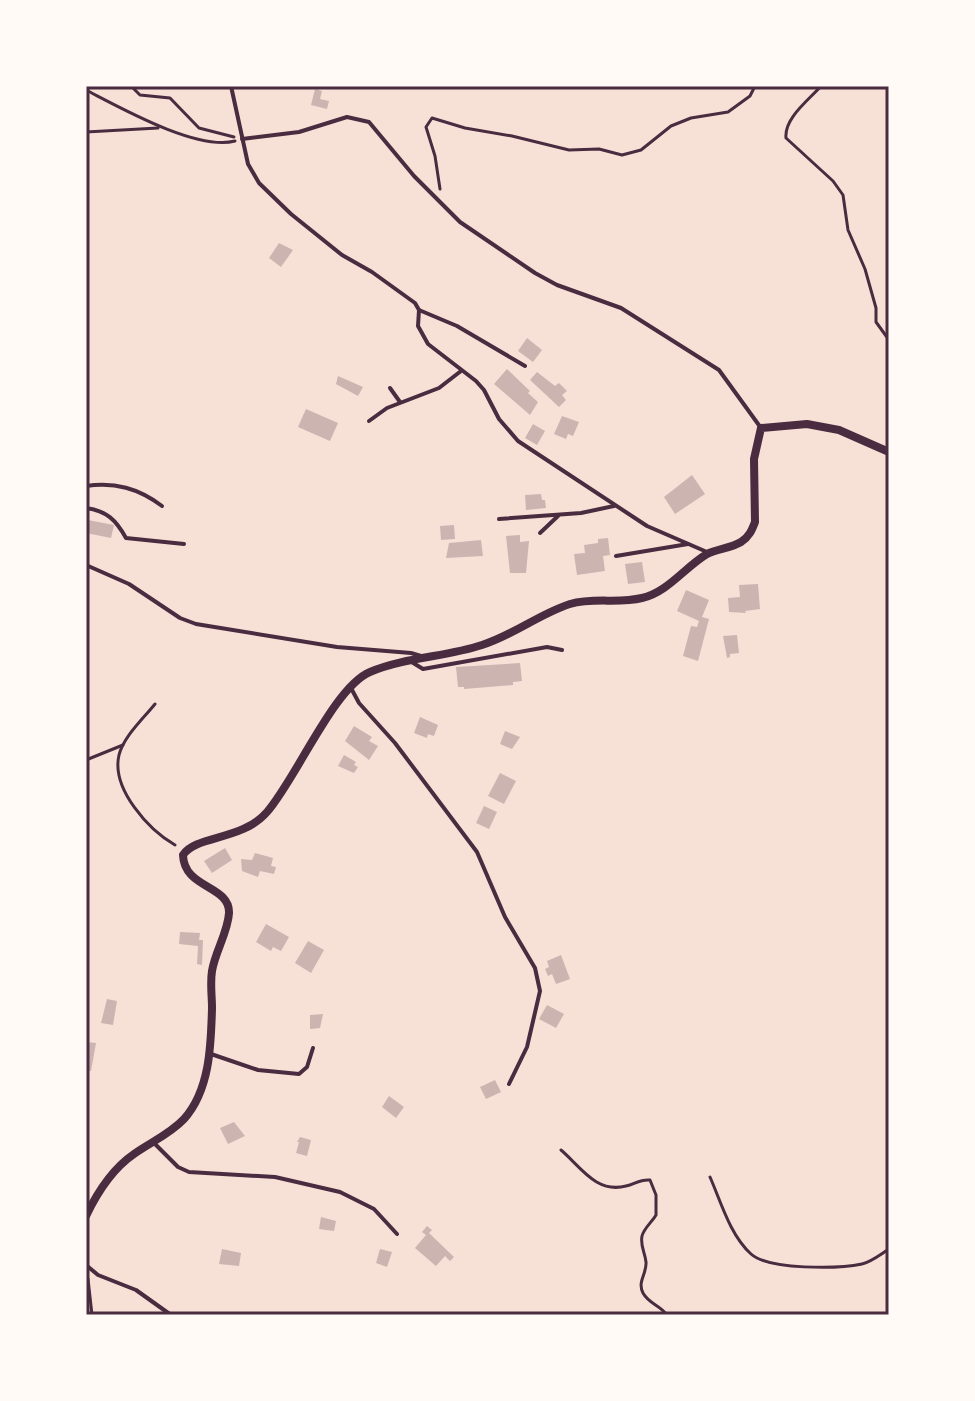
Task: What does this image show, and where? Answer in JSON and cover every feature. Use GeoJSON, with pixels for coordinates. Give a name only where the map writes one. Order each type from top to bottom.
{"type":"FeatureCollection","features":[{"type":"Feature","properties":{"kind":"street"},"geometry":{"type":"LineString","coordinates":[[86,1216],[114,1171],[180,1122],[201,1089],[209,1053],[211,977],[229,911],[224,898],[189,875],[183,864],[183,855],[195,844],[243,831],[260,819],[350,686],[372,670],[462,651],[507,637],[549,613],[583,600],[625,600],[653,595],[709,553],[742,542],[755,522],[754,459],[761,428],[807,424],[839,430],[889,452]]}},
{"type":"Feature","properties":{"kind":"lane"},"geometry":{"type":"LineString","coordinates":[[231,86],[250,169],[269,193],[342,255],[407,296],[419,310],[457,326],[525,366]]}},
{"type":"Feature","properties":{"kind":"lane"},"geometry":{"type":"LineString","coordinates":[[242,139],[299,132],[329,121],[355,117],[375,127],[414,176],[460,222],[535,273],[557,285],[621,308],[719,370],[761,428]]}},
{"type":"Feature","properties":{"kind":"lane"},"geometry":{"type":"LineString","coordinates":[[419,310],[418,326],[428,344],[484,390],[499,419],[518,441],[658,532],[709,553]]}},
{"type":"Feature","properties":{"kind":"lane"},"geometry":{"type":"LineString","coordinates":[[369,421],[387,408],[439,388],[461,371]]}},
{"type":"Feature","properties":{"kind":"lane"},"geometry":{"type":"LineString","coordinates":[[390,388],[396,400],[402,403]]}},
{"type":"Feature","properties":{"kind":"lane"},"geometry":{"type":"LineString","coordinates":[[86,486],[113,483],[149,496],[162,506]]}},
{"type":"Feature","properties":{"kind":"lane"},"geometry":{"type":"LineString","coordinates":[[499,519],[614,506]]}},
{"type":"Feature","properties":{"kind":"lane"},"geometry":{"type":"LineString","coordinates":[[86,508],[99,510],[116,521],[126,538],[184,544]]}},
{"type":"Feature","properties":{"kind":"lane"},"geometry":{"type":"LineString","coordinates":[[540,533],[560,514]]}},
{"type":"Feature","properties":{"kind":"lane"},"geometry":{"type":"LineString","coordinates":[[616,556],[690,544]]}},
{"type":"Feature","properties":{"kind":"lane"},"geometry":{"type":"LineString","coordinates":[[86,565],[129,584],[180,618],[196,624],[337,647],[411,653],[423,657]]}},
{"type":"Feature","properties":{"kind":"lane"},"geometry":{"type":"LineString","coordinates":[[410,661],[423,669],[547,647],[562,650]]}},
{"type":"Feature","properties":{"kind":"lane"},"geometry":{"type":"LineString","coordinates":[[350,686],[359,703],[395,743],[477,852],[505,917],[535,968],[540,991],[527,1047],[509,1084]]}},
{"type":"Feature","properties":{"kind":"lane"},"geometry":{"type":"LineString","coordinates":[[209,1053],[258,1070],[299,1074],[307,1067],[313,1048]]}},
{"type":"Feature","properties":{"kind":"lane"},"geometry":{"type":"LineString","coordinates":[[154,1143],[178,1167],[189,1172],[275,1177],[340,1192],[374,1209],[397,1234]]}},
{"type":"Feature","properties":{"kind":"lane"},"geometry":{"type":"LineString","coordinates":[[88,1267],[98,1275],[136,1290],[171,1315]]}},
{"type":"Feature","properties":{"kind":"path"},"geometry":{"type":"LineString","coordinates":[[131,86],[140,95],[170,98],[199,128],[242,139]]}},
{"type":"Feature","properties":{"kind":"path"},"geometry":{"type":"LineString","coordinates":[[442,204],[435,156],[426,127],[432,118],[569,150],[599,149],[622,155],[641,150],[671,126],[691,118],[728,112],[750,96],[755,86]]}},
{"type":"Feature","properties":{"kind":"path"},"geometry":{"type":"LineString","coordinates":[[821,86],[791,120],[785,130],[786,138],[833,181],[843,195],[848,230],[865,269],[876,308],[876,322],[889,340]]}},
{"type":"Feature","properties":{"kind":"path"},"geometry":{"type":"LineString","coordinates":[[86,90],[161,128],[228,143],[242,139]]}},
{"type":"Feature","properties":{"kind":"path"},"geometry":{"type":"LineString","coordinates":[[86,132],[161,128]]}},
{"type":"Feature","properties":{"kind":"path"},"geometry":{"type":"LineString","coordinates":[[155,704],[119,755],[122,783],[134,807],[159,836],[186,850]]}},
{"type":"Feature","properties":{"kind":"path"},"geometry":{"type":"LineString","coordinates":[[86,760],[124,744]]}},
{"type":"Feature","properties":{"kind":"path"},"geometry":{"type":"LineString","coordinates":[[561,1150],[600,1185],[624,1187],[643,1179],[650,1180],[656,1195],[656,1215],[643,1231],[641,1243],[646,1261],[641,1290],[648,1301],[662,1308],[667,1315]]}},
{"type":"Feature","properties":{"kind":"path"},"geometry":{"type":"LineString","coordinates":[[710,1177],[731,1226],[752,1256],[808,1268],[864,1264],[889,1249]]}},
{"type":"Feature","properties":{"kind":"path"},"geometry":{"type":"LineString","coordinates":[[88,1267],[87,1284],[92,1315]]}},
{"type":"Feature","properties":{"kind":"building"},"geometry":{"type":"Polygon","coordinates":[[[315,89],[322,91],[320,99],[329,101],[327,109],[311,105],[315,89]]]}},
{"type":"Feature","properties":{"kind":"building"},"geometry":{"type":"Polygon","coordinates":[[[279,243],[293,250],[281,267],[269,258],[279,243]]]}},
{"type":"Feature","properties":{"kind":"building"},"geometry":{"type":"Polygon","coordinates":[[[527,338],[542,350],[533,362],[518,351],[527,338]]]}},
{"type":"Feature","properties":{"kind":"building"},"geometry":{"type":"Polygon","coordinates":[[[507,369],[538,402],[530,415],[494,384],[507,369]]]}},
{"type":"Feature","properties":{"kind":"building"},"geometry":{"type":"Polygon","coordinates":[[[537,372],[555,386],[559,383],[567,391],[562,395],[566,400],[559,407],[530,380],[537,372]]]}},
{"type":"Feature","properties":{"kind":"building"},"geometry":{"type":"Polygon","coordinates":[[[338,376],[363,387],[358,396],[336,384],[338,376]]]}},
{"type":"Feature","properties":{"kind":"building"},"geometry":{"type":"Polygon","coordinates":[[[306,409],[338,423],[330,441],[298,427],[306,409]]]}},
{"type":"Feature","properties":{"kind":"building"},"geometry":{"type":"Polygon","coordinates":[[[562,416],[579,422],[573,436],[568,434],[566,439],[554,434],[562,416]]]}},
{"type":"Feature","properties":{"kind":"building"},"geometry":{"type":"Polygon","coordinates":[[[533,424],[545,431],[537,445],[525,438],[533,424]]]}},
{"type":"Feature","properties":{"kind":"building"},"geometry":{"type":"Polygon","coordinates":[[[692,475],[705,494],[675,514],[664,497],[692,475]]]}},
{"type":"Feature","properties":{"kind":"building"},"geometry":{"type":"Polygon","coordinates":[[[541,494],[546,508],[526,510],[525,495],[541,494]]]}},
{"type":"Feature","properties":{"kind":"building"},"geometry":{"type":"Polygon","coordinates":[[[86,514],[89,515],[88,520],[114,525],[111,538],[86,533],[86,514]]]}},
{"type":"Feature","properties":{"kind":"building"},"geometry":{"type":"Polygon","coordinates":[[[454,525],[455,539],[441,540],[440,526],[454,525]]]}},
{"type":"Feature","properties":{"kind":"building"},"geometry":{"type":"Polygon","coordinates":[[[520,535],[520,542],[529,541],[526,573],[510,573],[506,536],[520,535]]]}},
{"type":"Feature","properties":{"kind":"building"},"geometry":{"type":"Polygon","coordinates":[[[608,538],[610,555],[603,556],[605,571],[577,575],[574,554],[585,553],[584,545],[608,538]]]}},
{"type":"Feature","properties":{"kind":"building"},"geometry":{"type":"Polygon","coordinates":[[[481,540],[483,556],[446,558],[449,543],[481,540]]]}},
{"type":"Feature","properties":{"kind":"building"},"geometry":{"type":"Polygon","coordinates":[[[642,562],[645,582],[628,584],[625,564],[642,562]]]}},
{"type":"Feature","properties":{"kind":"building"},"geometry":{"type":"Polygon","coordinates":[[[758,584],[760,609],[746,613],[729,612],[728,598],[740,597],[739,585],[758,584]]]}},
{"type":"Feature","properties":{"kind":"building"},"geometry":{"type":"Polygon","coordinates":[[[686,590],[709,600],[702,617],[709,619],[698,661],[683,656],[691,626],[697,627],[699,621],[677,611],[686,590]]]}},
{"type":"Feature","properties":{"kind":"building"},"geometry":{"type":"Polygon","coordinates":[[[737,635],[739,653],[730,654],[727,658],[723,636],[737,635]]]}},
{"type":"Feature","properties":{"kind":"building"},"geometry":{"type":"Polygon","coordinates":[[[520,663],[522,681],[513,682],[513,685],[458,687],[456,667],[520,663]]]}},
{"type":"Feature","properties":{"kind":"building"},"geometry":{"type":"Polygon","coordinates":[[[420,717],[438,725],[434,736],[428,734],[427,738],[414,733],[420,717]]]}},
{"type":"Feature","properties":{"kind":"building"},"geometry":{"type":"Polygon","coordinates":[[[354,726],[372,737],[369,741],[378,746],[369,760],[345,741],[354,726]]]}},
{"type":"Feature","properties":{"kind":"building"},"geometry":{"type":"Polygon","coordinates":[[[505,731],[520,737],[512,749],[500,744],[505,731]]]}},
{"type":"Feature","properties":{"kind":"building"},"geometry":{"type":"Polygon","coordinates":[[[344,755],[356,762],[354,765],[358,767],[354,773],[338,766],[344,755]]]}},
{"type":"Feature","properties":{"kind":"building"},"geometry":{"type":"Polygon","coordinates":[[[500,773],[516,781],[504,804],[488,796],[500,773]]]}},
{"type":"Feature","properties":{"kind":"building"},"geometry":{"type":"Polygon","coordinates":[[[484,806],[497,812],[489,829],[476,823],[484,806]]]}},
{"type":"Feature","properties":{"kind":"building"},"geometry":{"type":"Polygon","coordinates":[[[225,848],[232,860],[212,873],[204,861],[225,848]]]}},
{"type":"Feature","properties":{"kind":"building"},"geometry":{"type":"Polygon","coordinates":[[[255,853],[273,858],[271,866],[276,867],[274,874],[260,871],[258,877],[242,871],[241,859],[252,860],[255,853]]]}},
{"type":"Feature","properties":{"kind":"building"},"geometry":{"type":"Polygon","coordinates":[[[266,924],[289,937],[281,951],[273,947],[271,951],[256,942],[266,924]]]}},
{"type":"Feature","properties":{"kind":"building"},"geometry":{"type":"Polygon","coordinates":[[[180,932],[200,933],[199,940],[203,940],[202,965],[197,964],[198,946],[179,944],[180,932]]]}},
{"type":"Feature","properties":{"kind":"building"},"geometry":{"type":"Polygon","coordinates":[[[308,941],[324,950],[311,973],[295,963],[308,941]]]}},
{"type":"Feature","properties":{"kind":"building"},"geometry":{"type":"Polygon","coordinates":[[[561,955],[570,979],[556,984],[552,974],[548,976],[545,969],[549,967],[547,961],[561,955]]]}},
{"type":"Feature","properties":{"kind":"building"},"geometry":{"type":"Polygon","coordinates":[[[107,999],[117,1001],[113,1025],[101,1023],[107,999]]]}},
{"type":"Feature","properties":{"kind":"building"},"geometry":{"type":"Polygon","coordinates":[[[547,1005],[564,1014],[556,1028],[539,1019],[547,1005]]]}},
{"type":"Feature","properties":{"kind":"building"},"geometry":{"type":"Polygon","coordinates":[[[323,1014],[320,1028],[310,1029],[310,1015],[323,1014]]]}},
{"type":"Feature","properties":{"kind":"building"},"geometry":{"type":"Polygon","coordinates":[[[86,1042],[96,1043],[91,1071],[86,1070],[86,1042]]]}},
{"type":"Feature","properties":{"kind":"building"},"geometry":{"type":"Polygon","coordinates":[[[495,1080],[501,1092],[486,1099],[480,1087],[495,1080]]]}},
{"type":"Feature","properties":{"kind":"building"},"geometry":{"type":"Polygon","coordinates":[[[389,1096],[404,1107],[396,1118],[382,1107],[389,1096]]]}},
{"type":"Feature","properties":{"kind":"building"},"geometry":{"type":"Polygon","coordinates":[[[234,1122],[245,1136],[228,1144],[220,1128],[234,1122]]]}},
{"type":"Feature","properties":{"kind":"building"},"geometry":{"type":"Polygon","coordinates":[[[300,1137],[311,1140],[307,1156],[296,1153],[300,1137]]]}},
{"type":"Feature","properties":{"kind":"building"},"geometry":{"type":"Polygon","coordinates":[[[321,1217],[336,1221],[334,1231],[319,1229],[321,1217]]]}},
{"type":"Feature","properties":{"kind":"building"},"geometry":{"type":"Polygon","coordinates":[[[427,1226],[432,1230],[429,1233],[454,1257],[450,1261],[445,1256],[436,1266],[415,1248],[426,1235],[422,1232],[427,1226]]]}},
{"type":"Feature","properties":{"kind":"building"},"geometry":{"type":"Polygon","coordinates":[[[222,1249],[241,1253],[239,1266],[219,1264],[222,1249]]]}},
{"type":"Feature","properties":{"kind":"building"},"geometry":{"type":"Polygon","coordinates":[[[380,1249],[392,1252],[387,1267],[376,1263],[380,1249]]]}}]}
